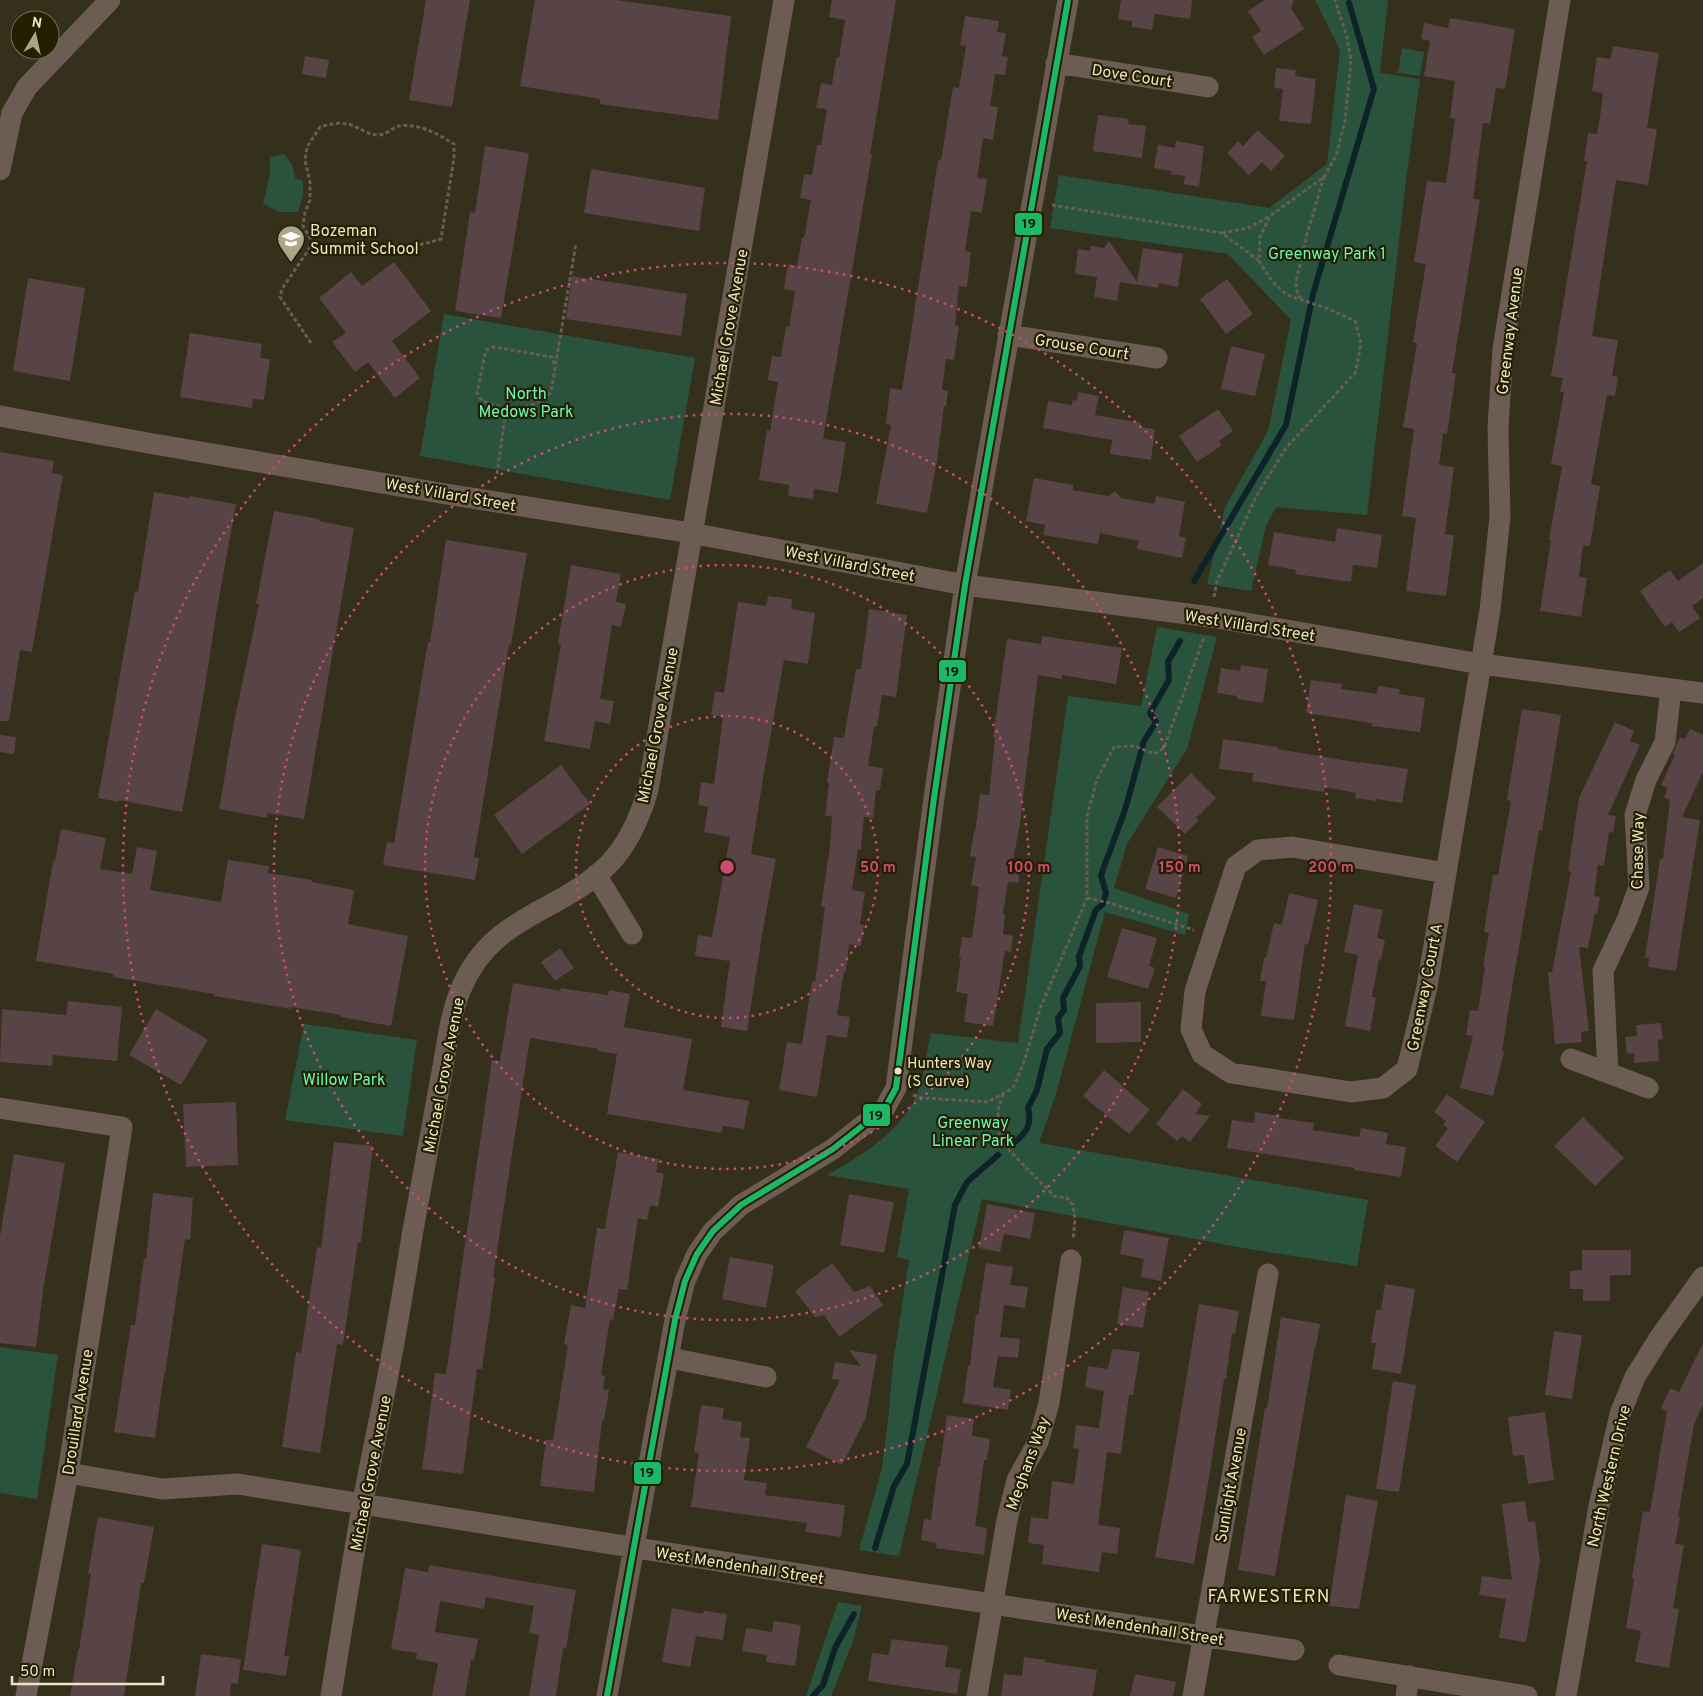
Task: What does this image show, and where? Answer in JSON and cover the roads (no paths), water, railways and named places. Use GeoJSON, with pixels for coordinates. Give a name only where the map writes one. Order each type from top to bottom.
{"type":"FeatureCollection","features":[{"type":"Feature","properties":{"kind":"street"},"geometry":{"type":"LineString","coordinates":[[0,170],[12,113],[27,87],[110,0]]}},
{"type":"Feature","properties":{"kind":"street","name":"Michael Grove Avenue"},"geometry":{"type":"LineString","coordinates":[[330,1696],[362,1505],[391,1360],[452,1017],[460,991],[472,966],[502,933],[514,924],[564,896],[596,875],[609,863],[625,841],[642,809],[648,790],[784,0]]}},
{"type":"Feature","properties":{"kind":"street"},"geometry":{"type":"LineString","coordinates":[[608,1696],[633,1548],[676,1320],[686,1281],[697,1254],[713,1231],[741,1205],[834,1149],[885,1108],[896,1088],[934,798],[965,585],[1068,0]]}},
{"type":"Feature","properties":{"kind":"street","name":"Greenway Avenue"},"geometry":{"type":"LineString","coordinates":[[1482,664],[1500,517],[1498,427],[1503,350],[1560,0]]}},
{"type":"Feature","properties":{"kind":"street","name":"Dove Court"},"geometry":{"type":"LineString","coordinates":[[1056,63],[1208,87]]}},
{"type":"Feature","properties":{"kind":"street","name":"Grouse Court"},"geometry":{"type":"LineString","coordinates":[[1008,335],[1157,358]]}},
{"type":"Feature","properties":{"kind":"street","name":"West Villard Street"},"geometry":{"type":"LineString","coordinates":[[0,416],[440,493],[692,533],[965,585],[1211,618],[1482,664],[1703,693]]}},
{"type":"Feature","properties":{"kind":"street","name":"Greenway Court A"},"geometry":{"type":"LineString","coordinates":[[1446,873],[1292,847],[1258,850],[1236,866],[1195,991],[1191,1028],[1202,1054],[1231,1072],[1351,1092],[1383,1088],[1407,1069],[1427,987],[1482,664]]}},
{"type":"Feature","properties":{"kind":"street","name":"Chase Way"},"geometry":{"type":"LineString","coordinates":[[1608,1073],[1603,971],[1627,920],[1639,887],[1635,815],[1646,780],[1665,742],[1672,689]]}},
{"type":"Feature","properties":{"kind":"street"},"geometry":{"type":"LineString","coordinates":[[596,875],[632,934]]}},
{"type":"Feature","properties":{"kind":"street"},"geometry":{"type":"LineString","coordinates":[[1571,1059],[1648,1088]]}},
{"type":"Feature","properties":{"kind":"street","name":"Drouillard Avenue"},"geometry":{"type":"LineString","coordinates":[[0,1108],[122,1127],[68,1473],[26,1696]]}},
{"type":"Feature","properties":{"kind":"street","name":"Meghans Way"},"geometry":{"type":"LineString","coordinates":[[977,1696],[1007,1520],[1018,1480],[1038,1442],[1049,1403],[1071,1260]]}},
{"type":"Feature","properties":{"kind":"street","name":"Sunlight Avenue"},"geometry":{"type":"LineString","coordinates":[[1194,1696],[1268,1274]]}},
{"type":"Feature","properties":{"kind":"street","name":"North Western Drive"},"geometry":{"type":"LineString","coordinates":[[1566,1696],[1599,1506],[1620,1414],[1635,1377],[1660,1337],[1703,1277]]}},
{"type":"Feature","properties":{"kind":"street"},"geometry":{"type":"LineString","coordinates":[[670,1358],[766,1377]]}},
{"type":"Feature","properties":{"kind":"street","name":"West Mendenhall Street"},"geometry":{"type":"LineString","coordinates":[[68,1473],[162,1489],[238,1484],[858,1584],[1294,1650]]}},
{"type":"Feature","properties":{"kind":"street"},"geometry":{"type":"LineString","coordinates":[[1339,1664],[1407,1686],[1527,1696]]}},
{"type":"Feature","properties":{"kind":"waterway"},"geometry":{"type":"LineString","coordinates":[[1194,581],[1286,425],[1313,294],[1374,89],[1349,3]]}},
{"type":"Feature","properties":{"kind":"waterway"},"geometry":{"type":"LineString","coordinates":[[1015,1142],[1028,1127],[1028,1108],[1037,1090],[1047,1049],[1060,1033],[1058,1018],[1064,1010],[1063,998],[1080,966],[1079,956],[1096,910],[1103,904],[1106,893],[1101,875],[1125,810],[1144,741],[1156,722],[1150,713],[1169,680],[1168,662],[1180,641]]}},
{"type":"Feature","properties":{"kind":"waterway"},"geometry":{"type":"LineString","coordinates":[[875,1548],[894,1486],[907,1464],[955,1205],[967,1182],[998,1155]]}},
{"type":"Feature","properties":{"kind":"waterway"},"geometry":{"type":"LineString","coordinates":[[813,1696],[823,1685],[835,1648],[854,1614]]}},
{"type":"Feature","properties":{"kind":"place","name":"Bozeman Summit School"},"geometry":{"type":"Point","coordinates":[291,263]}},
{"type":"Feature","properties":{"kind":"place","name":"Hunters Way (S Curve)"},"geometry":{"type":"Point","coordinates":[898,1071]}},
{"type":"Feature","properties":{"kind":"district","name":"FARWESTERN"},"geometry":{"type":"Point","coordinates":[1269,1596]}},
{"type":"Feature","properties":{"kind":"park label","name":"Greenway Park 1"},"geometry":{"type":"Point","coordinates":[1327,253]}},
{"type":"Feature","properties":{"kind":"park label","name":"North Medows Park"},"geometry":{"type":"Point","coordinates":[526,402]}},
{"type":"Feature","properties":{"kind":"park label","name":"Willow Park"},"geometry":{"type":"Point","coordinates":[344,1079]}},
{"type":"Feature","properties":{"kind":"park label","name":"Greenway Linear Park"},"geometry":{"type":"Point","coordinates":[973,1131]}}]}
